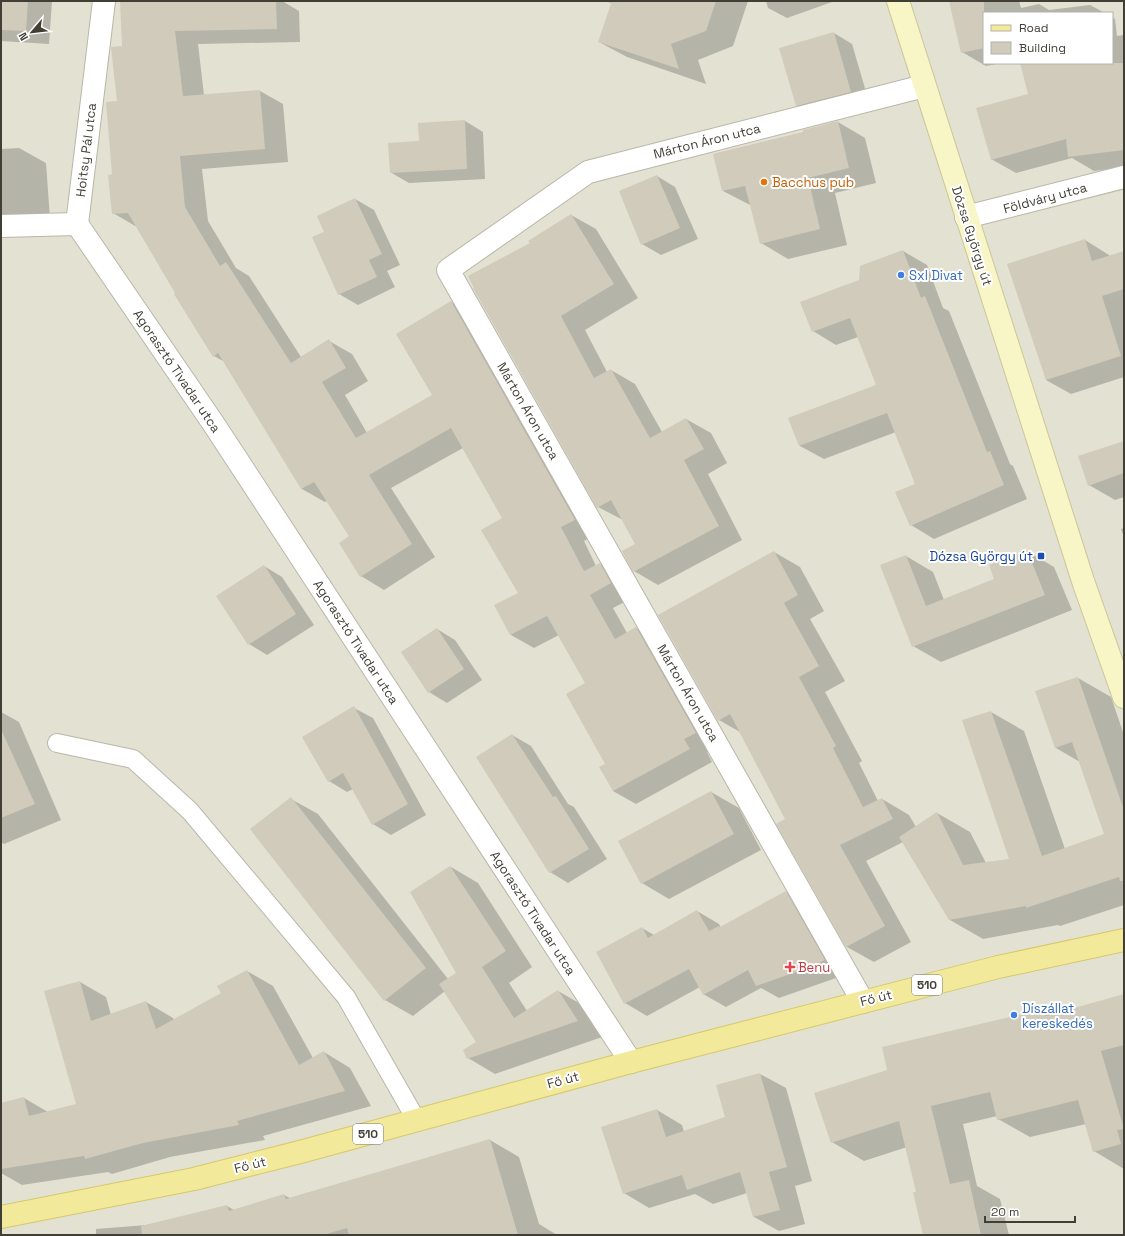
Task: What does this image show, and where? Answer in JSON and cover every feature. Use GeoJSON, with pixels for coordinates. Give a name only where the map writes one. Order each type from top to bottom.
{"type":"FeatureCollection","features":[{"type":"Feature","properties":{"kind":"main road","name":"Dózsa György út"},"geometry":{"type":"LineString","coordinates":[[898,1],[1083,581],[1124,697]]}},
{"type":"Feature","properties":{"kind":"main road","name":"Fő út"},"geometry":{"type":"LineString","coordinates":[[1,1217],[194,1179],[417,1121],[631,1062],[998,967],[1124,940]]}},
{"type":"Feature","properties":{"kind":"street","name":"Hoitsy Pál utca"},"geometry":{"type":"LineString","coordinates":[[77,224],[104,1]]}},
{"type":"Feature","properties":{"kind":"street","name":"Márton Áron utca"},"geometry":{"type":"LineString","coordinates":[[863,1002],[448,270],[588,172],[924,86]]}},
{"type":"Feature","properties":{"kind":"street","name":"Földváry utca"},"geometry":{"type":"LineString","coordinates":[[966,217],[1124,177]]}},
{"type":"Feature","properties":{"kind":"street"},"geometry":{"type":"LineString","coordinates":[[1,226],[77,224]]}},
{"type":"Feature","properties":{"kind":"street","name":"Agorasztó Tivadar utca"},"geometry":{"type":"LineString","coordinates":[[77,224],[215,426],[631,1062]]}},
{"type":"Feature","properties":{"kind":"lane"},"geometry":{"type":"LineString","coordinates":[[57,743],[133,759],[190,811],[346,996],[417,1121]]}},
{"type":"Feature","properties":{"kind":"shaded area"},"geometry":{"type":"Polygon","coordinates":[[[1,1],[1124,1],[1124,1235],[1,1235],[1,1]]]}},
{"type":"Feature","properties":{"kind":"building"},"geometry":{"type":"Polygon","coordinates":[[[1,1],[28,1],[26,31],[1,30],[1,1]]]}},
{"type":"Feature","properties":{"kind":"building"},"geometry":{"type":"Polygon","coordinates":[[[120,1],[276,1],[277,29],[175,31],[183,96],[260,90],[265,149],[180,156],[185,207],[220,266],[226,262],[291,363],[329,339],[346,368],[322,382],[356,438],[432,395],[396,334],[451,301],[575,520],[561,527],[584,571],[600,563],[611,583],[590,595],[615,639],[636,627],[696,733],[684,739],[690,749],[613,791],[599,767],[605,764],[566,694],[585,683],[547,616],[510,635],[494,605],[518,593],[481,530],[502,518],[451,428],[369,475],[412,544],[360,577],[339,543],[349,536],[314,482],[301,489],[218,353],[213,357],[174,294],[175,293],[128,213],[112,214],[108,175],[112,174],[106,102],[117,101],[111,47],[122,46],[120,1]]]}},
{"type":"Feature","properties":{"kind":"building"},"geometry":{"type":"Polygon","coordinates":[[[612,1],[716,1],[706,31],[671,44],[679,69],[598,42],[612,1]]]}},
{"type":"Feature","properties":{"kind":"building"},"geometry":{"type":"Polygon","coordinates":[[[949,1],[984,1],[983,48],[961,53],[949,1]]]}},
{"type":"Feature","properties":{"kind":"building"},"geometry":{"type":"Polygon","coordinates":[[[834,32],[851,92],[796,106],[779,48],[834,32]]]}},
{"type":"Feature","properties":{"kind":"building"},"geometry":{"type":"Polygon","coordinates":[[[1124,63],[1124,150],[1068,157],[1066,139],[991,160],[976,108],[1028,94],[1020,64],[1124,63]]]}},
{"type":"Feature","properties":{"kind":"building"},"geometry":{"type":"Polygon","coordinates":[[[465,120],[467,169],[390,173],[388,143],[419,141],[418,123],[465,120]]]}},
{"type":"Feature","properties":{"kind":"building","name":"Bacchus pub"},"geometry":{"type":"Polygon","coordinates":[[[838,121],[849,168],[808,178],[820,229],[760,244],[745,186],[722,191],[713,154],[803,132],[803,130],[838,121]]]}},
{"type":"Feature","properties":{"kind":"building"},"geometry":{"type":"Polygon","coordinates":[[[657,175],[680,228],[641,245],[619,191],[657,175]]]}},
{"type":"Feature","properties":{"kind":"building"},"geometry":{"type":"Polygon","coordinates":[[[355,198],[382,254],[369,260],[377,277],[338,295],[312,237],[324,232],[317,216],[355,198]]]}},
{"type":"Feature","properties":{"kind":"building"},"geometry":{"type":"Polygon","coordinates":[[[571,214],[614,284],[561,316],[594,378],[611,369],[650,438],[686,418],[704,449],[684,460],[719,526],[633,572],[622,551],[635,544],[611,500],[597,508],[473,288],[468,276],[530,243],[528,241],[571,214]]]}},
{"type":"Feature","properties":{"kind":"building"},"geometry":{"type":"Polygon","coordinates":[[[1085,239],[1092,261],[1124,251],[1124,289],[1102,296],[1121,356],[1046,380],[1007,264],[1085,239]]]}},
{"type":"Feature","properties":{"kind":"building"},"geometry":{"type":"Polygon","coordinates":[[[903,250],[921,298],[925,296],[987,452],[990,451],[1004,485],[910,526],[895,492],[915,484],[887,413],[799,446],[788,418],[876,385],[850,318],[812,332],[800,302],[859,280],[860,266],[903,250]]]}},
{"type":"Feature","properties":{"kind":"building"},"geometry":{"type":"Polygon","coordinates":[[[1124,441],[1124,473],[1088,486],[1078,456],[1124,441]]]}},
{"type":"Feature","properties":{"kind":"building"},"geometry":{"type":"Polygon","coordinates":[[[1027,550],[1045,595],[912,647],[880,565],[906,555],[926,606],[994,579],[989,565],[1027,550]]]}},
{"type":"Feature","properties":{"kind":"building"},"geometry":{"type":"Polygon","coordinates":[[[774,551],[798,595],[784,603],[819,666],[799,677],[836,746],[833,748],[863,807],[882,798],[893,819],[840,845],[885,926],[846,947],[776,824],[785,819],[730,714],[718,721],[658,615],[774,551]]]}},
{"type":"Feature","properties":{"kind":"building"},"geometry":{"type":"Polygon","coordinates":[[[264,565],[296,614],[248,645],[216,596],[264,565]]]}},
{"type":"Feature","properties":{"kind":"building"},"geometry":{"type":"Polygon","coordinates":[[[437,628],[464,669],[428,693],[401,652],[437,628]]]}},
{"type":"Feature","properties":{"kind":"building"},"geometry":{"type":"Polygon","coordinates":[[[1078,677],[1124,810],[1124,881],[1120,881],[1119,877],[1026,908],[1026,906],[949,920],[899,837],[937,812],[963,865],[1009,859],[962,720],[991,711],[1042,856],[1104,834],[1072,742],[1055,748],[1035,691],[1078,677]]]}},
{"type":"Feature","properties":{"kind":"building"},"geometry":{"type":"Polygon","coordinates":[[[354,706],[408,804],[372,825],[343,773],[328,782],[302,737],[354,706]]]}},
{"type":"Feature","properties":{"kind":"building"},"geometry":{"type":"Polygon","coordinates":[[[1,729],[35,804],[1,818],[1,729]]]}},
{"type":"Feature","properties":{"kind":"building"},"geometry":{"type":"Polygon","coordinates":[[[512,734],[553,797],[556,796],[589,849],[549,873],[476,757],[512,734]]]}},
{"type":"Feature","properties":{"kind":"building"},"geometry":{"type":"Polygon","coordinates":[[[711,791],[734,834],[641,884],[618,841],[711,791]]]}},
{"type":"Feature","properties":{"kind":"building"},"geometry":{"type":"Polygon","coordinates":[[[291,797],[426,968],[384,1001],[250,829],[291,797]]]}},
{"type":"Feature","properties":{"kind":"building"},"geometry":{"type":"Polygon","coordinates":[[[450,866],[506,951],[482,967],[514,1018],[558,990],[578,1021],[467,1059],[463,1050],[476,1042],[439,984],[456,973],[410,892],[450,866]]]}},
{"type":"Feature","properties":{"kind":"building"},"geometry":{"type":"Polygon","coordinates":[[[786,891],[825,960],[813,966],[756,986],[748,970],[703,995],[689,969],[624,1004],[596,952],[642,927],[648,938],[697,910],[709,931],[719,926],[720,927],[786,891]]]}},
{"type":"Feature","properties":{"kind":"building"},"geometry":{"type":"Polygon","coordinates":[[[247,970],[299,1065],[324,1051],[345,1091],[237,1121],[239,1125],[143,1143],[85,1159],[84,1156],[1,1169],[1,1103],[24,1097],[29,1116],[76,1104],[44,991],[80,981],[91,1021],[146,1001],[156,1029],[221,993],[217,986],[247,970]]]}},
{"type":"Feature","properties":{"kind":"building"},"geometry":{"type":"Polygon","coordinates":[[[1124,994],[1124,1045],[1101,1051],[1124,1129],[1117,1130],[1121,1144],[1093,1152],[1078,1100],[997,1120],[990,1092],[931,1106],[950,1184],[969,1180],[981,1235],[923,1235],[913,1192],[916,1192],[899,1121],[831,1143],[814,1093],[887,1070],[882,1047],[1044,1009],[1046,1016],[1124,994]]]}},
{"type":"Feature","properties":{"kind":"building"},"geometry":{"type":"Polygon","coordinates":[[[760,1073],[787,1167],[769,1172],[780,1210],[753,1217],[740,1172],[687,1190],[682,1175],[623,1194],[601,1127],[657,1109],[666,1137],[725,1117],[716,1085],[760,1073]]]}},
{"type":"Feature","properties":{"kind":"building"},"geometry":{"type":"Polygon","coordinates":[[[490,1139],[518,1235],[349,1235],[347,1228],[323,1235],[142,1235],[141,1226],[227,1205],[229,1211],[284,1194],[286,1199],[490,1139]]]}},
{"type":"Feature","properties":{"kind":"place","name":"Bacchus pub"},"geometry":{"type":"Point","coordinates":[764,182]}},
{"type":"Feature","properties":{"kind":"place","name":"Sxl Divat"},"geometry":{"type":"Point","coordinates":[901,275]}},
{"type":"Feature","properties":{"kind":"place","name":"Dózsa György út"},"geometry":{"type":"Point","coordinates":[1041,556]}},
{"type":"Feature","properties":{"kind":"place","name":"Benu"},"geometry":{"type":"Point","coordinates":[790,967]}},
{"type":"Feature","properties":{"kind":"place","name":"Díszállat kereskedés"},"geometry":{"type":"Point","coordinates":[1014,1015]}}]}
